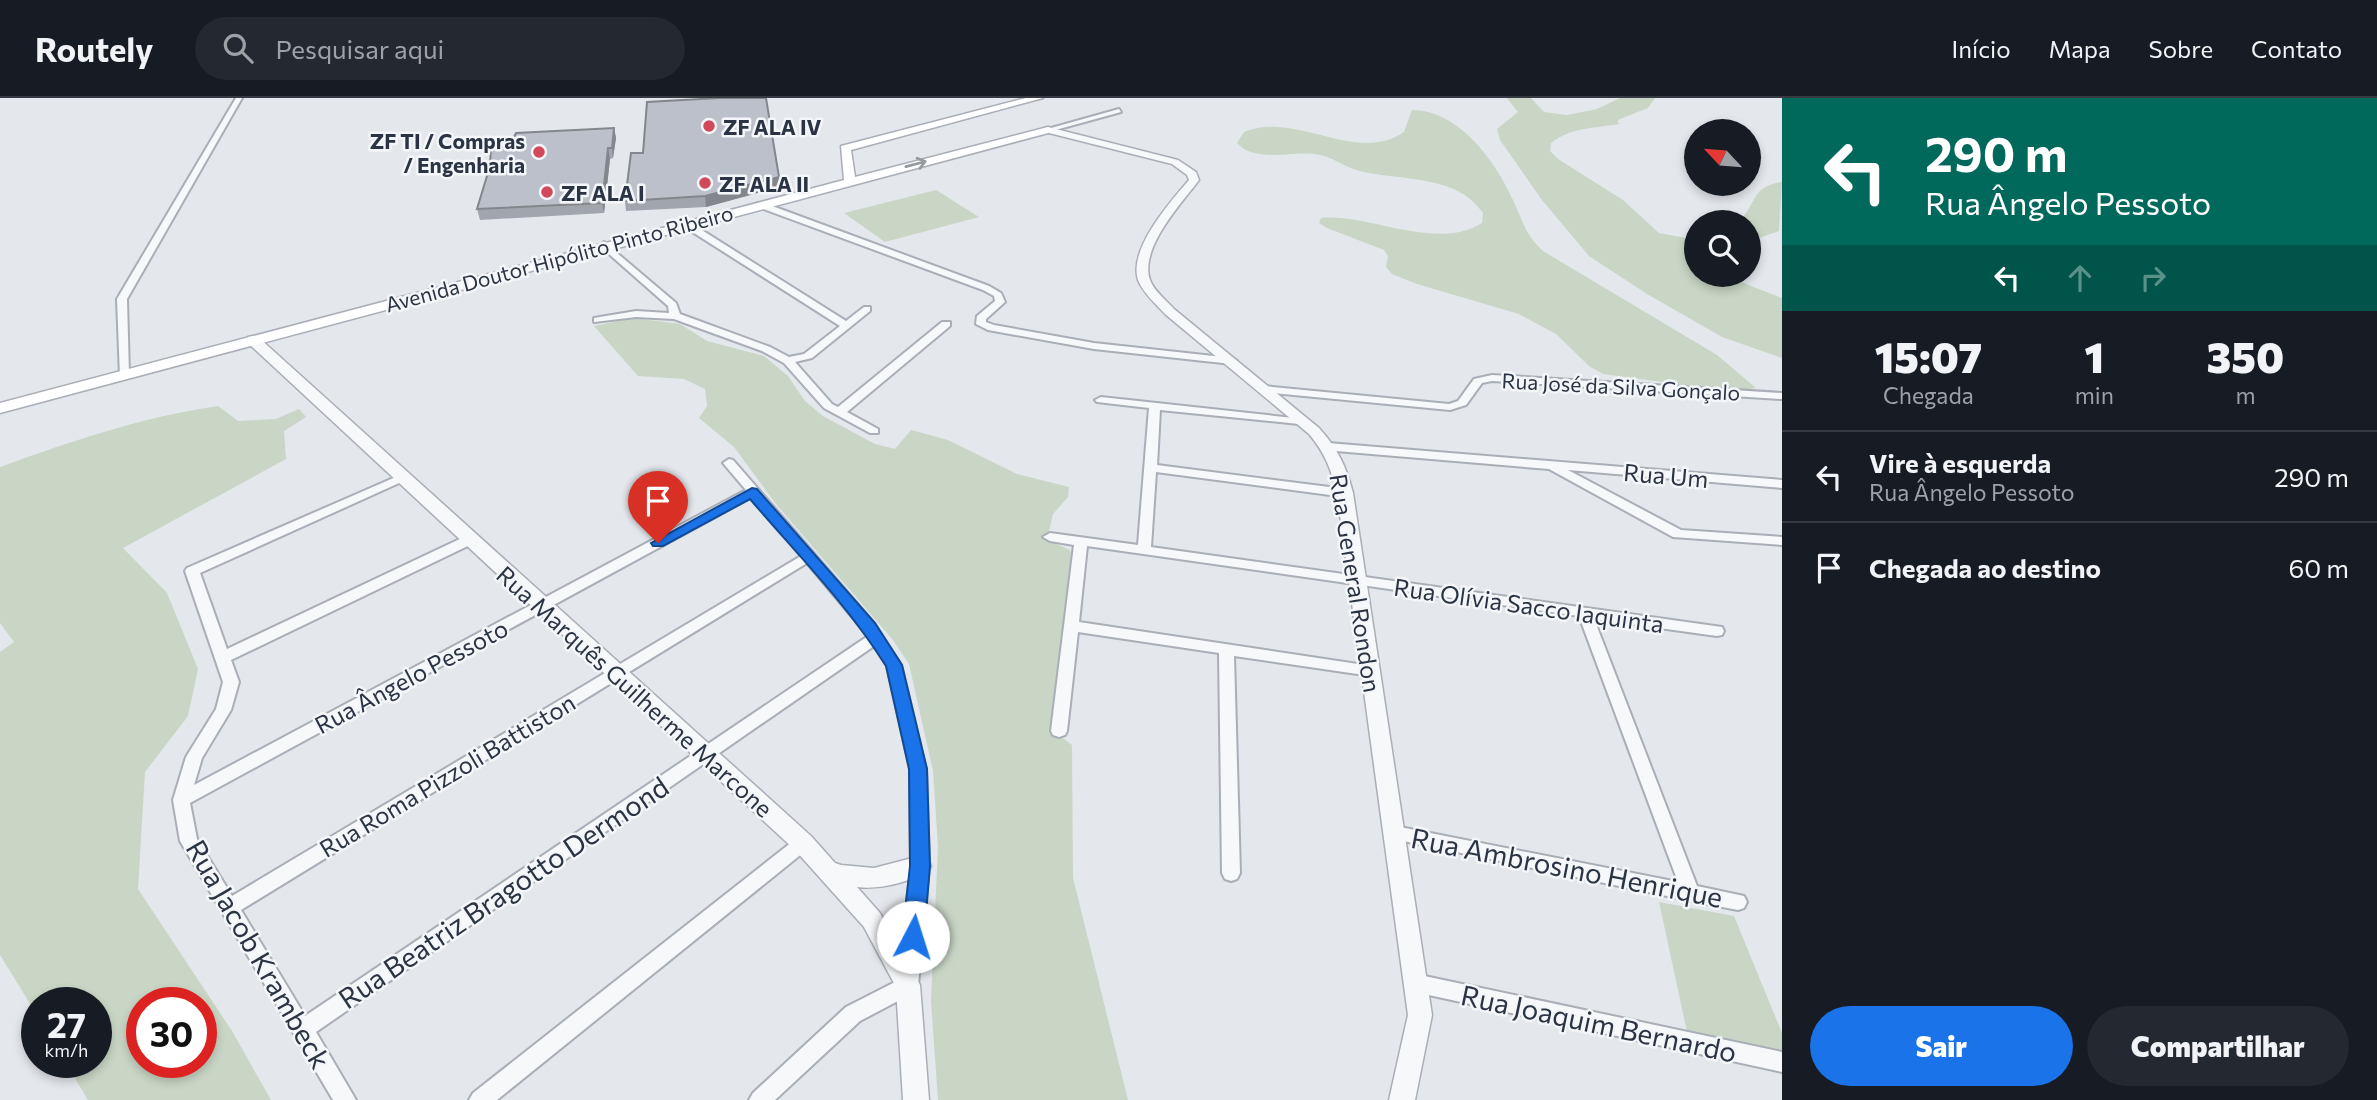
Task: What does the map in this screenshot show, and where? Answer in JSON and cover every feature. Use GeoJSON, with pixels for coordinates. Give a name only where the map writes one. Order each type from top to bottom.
{"type":"FeatureCollection","features":[{"type":"Feature","properties":{"kind":"main road"},"geometry":{"type":"LineString","coordinates":[[850,181],[845,148],[1038,98]]}},
{"type":"Feature","properties":{"kind":"main road"},"geometry":{"type":"LineString","coordinates":[[981,114],[1008,120]]}},
{"type":"Feature","properties":{"kind":"main road","name":"Rua General Rondon"},"geometry":{"type":"LineString","coordinates":[[1021,123],[1048,130]]}},
{"type":"Feature","properties":{"kind":"main road","name":"Avenida Doutor Hipólito Pinto Ribeiro"},"geometry":{"type":"LineString","coordinates":[[0,408],[1048,130]]}},
{"type":"Feature","properties":{"kind":"street"},"geometry":{"type":"LineString","coordinates":[[124,375],[122,299],[239,98]]}},
{"type":"Feature","properties":{"kind":"street","name":"Avenida Doutor Hipólito Pinto Ribeiro"},"geometry":{"type":"LineString","coordinates":[[1048,130],[1119,111]]}},
{"type":"Feature","properties":{"kind":"street","name":"Rua General Rondon"},"geometry":{"type":"LineString","coordinates":[[1048,130],[1175,162],[1192,174],[1194,180],[1160,223],[1144,259],[1143,281],[1153,297],[1232,361],[1328,447],[1345,493],[1420,1016],[1402,1100]]}},
{"type":"Feature","properties":{"kind":"street"},"geometry":{"type":"LineString","coordinates":[[761,205],[986,288],[998,295],[1000,302],[981,318],[981,324],[992,328],[1094,346],[1232,361]]}},
{"type":"Feature","properties":{"kind":"street"},"geometry":{"type":"LineString","coordinates":[[686,224],[846,326]]}},
{"type":"Feature","properties":{"kind":"street"},"geometry":{"type":"LineString","coordinates":[[604,246],[673,305],[676,316]]}},
{"type":"Feature","properties":{"kind":"street"},"geometry":{"type":"LineString","coordinates":[[788,361],[808,356],[867,309]]}},
{"type":"Feature","properties":{"kind":"street"},"geometry":{"type":"LineString","coordinates":[[598,320],[636,314],[676,316],[766,349],[788,361],[814,394],[838,413],[874,431]]}},
{"type":"Feature","properties":{"kind":"street"},"geometry":{"type":"LineString","coordinates":[[838,413],[946,324]]}},
{"type":"Feature","properties":{"kind":"street","name":"Rua Marquês Guilherme Marcone"},"geometry":{"type":"LineString","coordinates":[[253,340],[803,843],[872,920],[908,985],[916,1100]]}},
{"type":"Feature","properties":{"kind":"street","name":"Rua José da Silva Gonçalo"},"geometry":{"type":"LineString","coordinates":[[1263,389],[1450,407],[1462,403],[1478,381],[1492,379],[1782,396]]}},
{"type":"Feature","properties":{"kind":"street"},"geometry":{"type":"LineString","coordinates":[[1101,400],[1299,421]]}},
{"type":"Feature","properties":{"kind":"street"},"geometry":{"type":"LineString","coordinates":[[1143,550],[1155,406]]}},
{"type":"Feature","properties":{"kind":"street","name":"Rua Um"},"geometry":{"type":"LineString","coordinates":[[1328,447],[1782,484]]}},
{"type":"Feature","properties":{"kind":"street"},"geometry":{"type":"LineString","coordinates":[[729,463],[876,638],[894,665],[918,769],[920,866],[908,985],[853,1014],[760,1100]]}},
{"type":"Feature","properties":{"kind":"street"},"geometry":{"type":"LineString","coordinates":[[1550,465],[1678,534],[1782,541]]}},
{"type":"Feature","properties":{"kind":"street"},"geometry":{"type":"LineString","coordinates":[[1150,468],[1345,493]]}},
{"type":"Feature","properties":{"kind":"street","name":"Rua Jacob Krambeck"},"geometry":{"type":"LineString","coordinates":[[345,1100],[190,841],[181,800],[194,757],[223,710],[231,682],[192,571],[402,479]]}},
{"type":"Feature","properties":{"kind":"street","name":"Rua Ângelo Pessoto"},"geometry":{"type":"LineString","coordinates":[[181,800],[752,492]]}},
{"type":"Feature","properties":{"kind":"street","name":"Rua Olívia Sacco Iaquinta"},"geometry":{"type":"LineString","coordinates":[[1051,537],[1717,631]]}},
{"type":"Feature","properties":{"kind":"street"},"geometry":{"type":"LineString","coordinates":[[222,658],[469,540]]}},
{"type":"Feature","properties":{"kind":"street"},"geometry":{"type":"LineString","coordinates":[[1059,731],[1081,541]]}},
{"type":"Feature","properties":{"kind":"street","name":"Rua Roma Pizzoli Battiston"},"geometry":{"type":"LineString","coordinates":[[230,906],[808,557]]}},
{"type":"Feature","properties":{"kind":"street"},"geometry":{"type":"LineString","coordinates":[[1584,612],[1691,893]]}},
{"type":"Feature","properties":{"kind":"street"},"geometry":{"type":"LineString","coordinates":[[1071,626],[1371,671]]}},
{"type":"Feature","properties":{"kind":"street","name":"Rua Beatriz Bragotto Dermond"},"geometry":{"type":"LineString","coordinates":[[303,1029],[876,638]]}},
{"type":"Feature","properties":{"kind":"street"},"geometry":{"type":"LineString","coordinates":[[1226,649],[1231,873]]}},
{"type":"Feature","properties":{"kind":"street","name":"Rua Ambrosino Henrique"},"geometry":{"type":"LineString","coordinates":[[1395,833],[1738,902]]}},
{"type":"Feature","properties":{"kind":"street"},"geometry":{"type":"LineString","coordinates":[[480,1100],[803,843]]}},
{"type":"Feature","properties":{"kind":"street"},"geometry":{"type":"LineString","coordinates":[[827,871],[860,879],[889,879],[920,866]]}},
{"type":"Feature","properties":{"kind":"street","name":"Rua Joaquim Bernardo"},"geometry":{"type":"LineString","coordinates":[[1415,983],[1782,1062]]}},
{"type":"Feature","properties":{"kind":"green space"},"geometry":{"type":"Polygon","coordinates":[[[1507,98],[1531,98],[1544,112],[1567,115],[1597,109],[1620,98],[1655,98],[1648,108],[1620,119],[1617,122],[1620,124],[1584,129],[1559,138],[1551,143],[1550,151],[1558,159],[1623,200],[1659,233],[1684,238],[1684,287],[1754,287],[1782,298],[1782,358],[1722,337],[1647,294],[1589,256],[1542,200],[1500,140],[1497,129],[1518,112],[1507,98]]]}},
{"type":"Feature","properties":{"kind":"green space"},"geometry":{"type":"Polygon","coordinates":[[[1412,110],[1429,112],[1445,119],[1474,141],[1497,170],[1528,234],[1543,251],[1717,355],[1756,388],[1743,390],[1692,386],[1603,374],[1589,366],[1556,334],[1519,314],[1392,274],[1386,267],[1388,256],[1384,250],[1319,223],[1321,218],[1340,218],[1423,233],[1464,231],[1482,223],[1483,213],[1472,200],[1458,191],[1427,181],[1360,171],[1321,155],[1253,153],[1237,143],[1244,132],[1263,127],[1283,127],[1346,141],[1386,141],[1404,132],[1412,110]]]}},
{"type":"Feature","properties":{"kind":"green space"},"geometry":{"type":"Polygon","coordinates":[[[1782,182],[1779,231],[1761,237],[1761,210],[1747,210],[1756,196],[1761,196],[1761,190],[1782,182]]]}},
{"type":"Feature","properties":{"kind":"green space"},"geometry":{"type":"Polygon","coordinates":[[[936,190],[979,217],[885,242],[844,213],[936,190]]]}},
{"type":"Feature","properties":{"kind":"green space"},"geometry":{"type":"Polygon","coordinates":[[[634,318],[680,324],[707,341],[764,356],[788,376],[805,401],[823,416],[875,444],[895,449],[911,430],[948,440],[1017,474],[1069,487],[1068,497],[1053,514],[1047,540],[1070,550],[1072,557],[1050,728],[1072,745],[1073,878],[1128,1100],[938,1100],[931,1001],[938,847],[933,771],[909,664],[893,640],[776,504],[734,447],[699,418],[707,406],[705,389],[684,379],[638,376],[594,326],[634,318]]]}},
{"type":"Feature","properties":{"kind":"green space"},"geometry":{"type":"Polygon","coordinates":[[[218,406],[238,421],[276,419],[299,409],[306,417],[284,431],[286,459],[123,548],[167,593],[198,669],[188,716],[145,772],[138,889],[203,987],[126,987],[126,1078],[217,1078],[217,1008],[271,1100],[88,1100],[75,1078],[112,1078],[112,987],[21,989],[0,955],[0,652],[14,642],[0,623],[0,467],[108,431],[218,406]]]}},
{"type":"Feature","properties":{"kind":"green space"},"geometry":{"type":"Polygon","coordinates":[[[1659,902],[1734,916],[1782,1033],[1782,1052],[1687,1032],[1659,902]]]}},
{"type":"Feature","properties":{"kind":"building"},"geometry":{"type":"Polygon","coordinates":[[[766,98],[779,177],[705,196],[625,201],[631,153],[643,153],[647,102],[766,98]]]}},
{"type":"Feature","properties":{"kind":"building"},"geometry":{"type":"Polygon","coordinates":[[[614,128],[612,148],[608,148],[602,203],[477,209],[490,166],[491,147],[509,147],[516,133],[614,128]]]}},
{"type":"Feature","properties":{"kind":"place","name":"ZF ALA IV"},"geometry":{"type":"Point","coordinates":[709,126]}},
{"type":"Feature","properties":{"kind":"place","name":"ZF TI / Compras / Engenharia"},"geometry":{"type":"Point","coordinates":[539,152]}},
{"type":"Feature","properties":{"kind":"place","name":"ZF ALA II"},"geometry":{"type":"Point","coordinates":[705,183]}},
{"type":"Feature","properties":{"kind":"place","name":"ZF ALA I"},"geometry":{"type":"Point","coordinates":[547,192]}},
{"type":"Feature","properties":{"kind":"route"},"geometry":{"type":"LineString","coordinates":[[658,543],[752,492],[869,627],[894,665],[918,769],[920,866],[913,937]]}}]}
